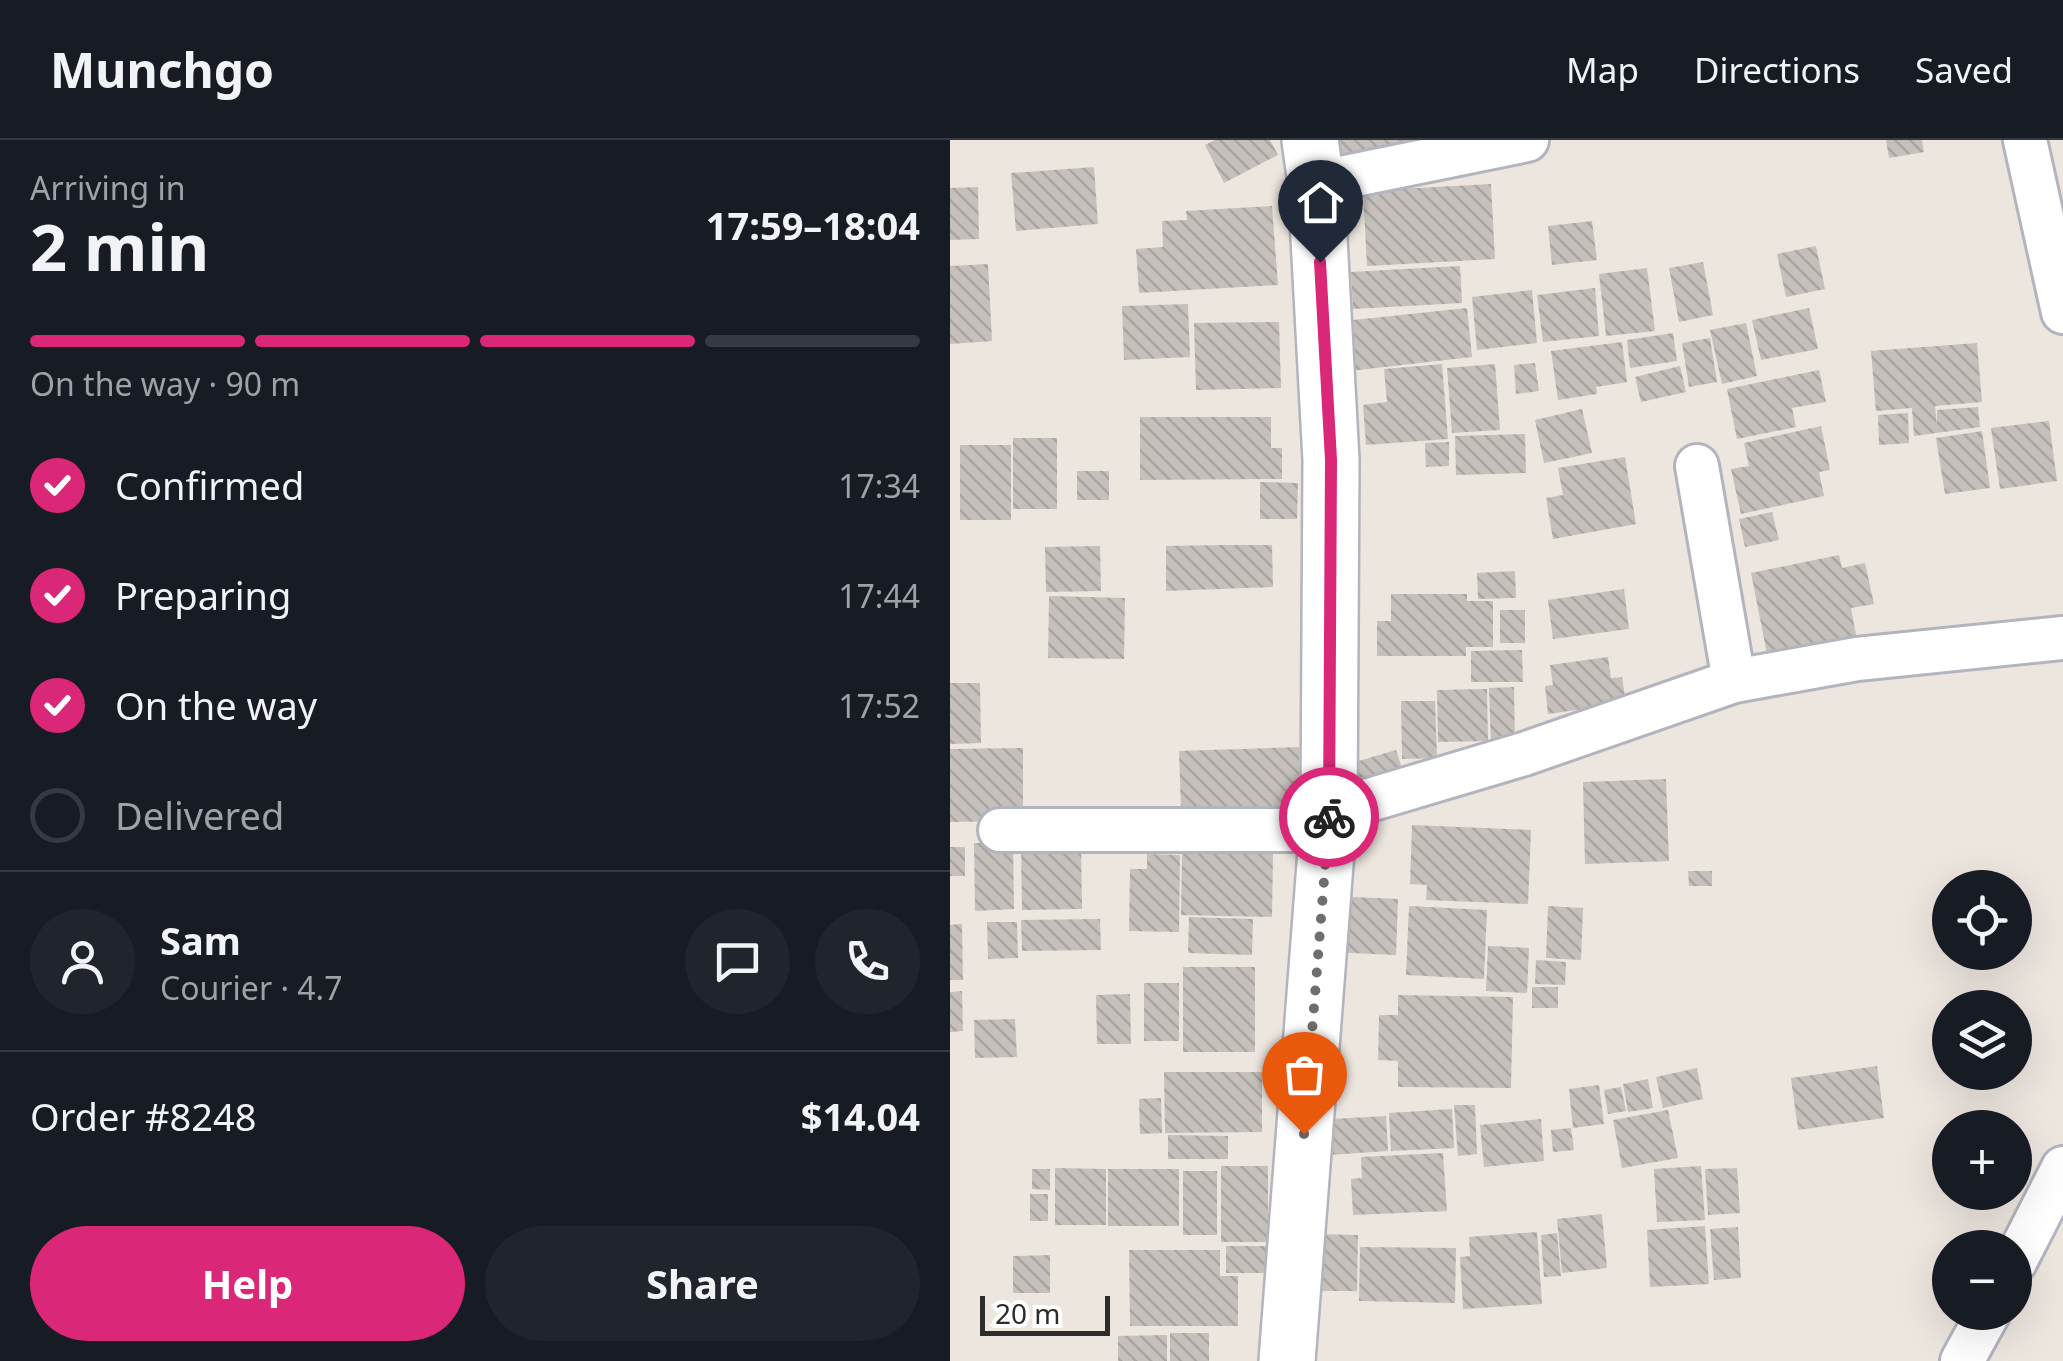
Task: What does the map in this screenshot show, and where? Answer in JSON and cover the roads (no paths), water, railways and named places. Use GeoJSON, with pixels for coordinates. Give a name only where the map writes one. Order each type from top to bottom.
{"type":"FeatureCollection","features":[{"type":"Feature","properties":{"kind":"street"},"geometry":{"type":"LineString","coordinates":[[1287,1361],[1328,821],[1331,460],[1313,161],[1526,140]]}},
{"type":"Feature","properties":{"kind":"street"},"geometry":{"type":"LineString","coordinates":[[2025,140],[2063,312]]}},
{"type":"Feature","properties":{"kind":"street"},"geometry":{"type":"LineString","coordinates":[[1697,466],[1734,681]]}},
{"type":"Feature","properties":{"kind":"street"},"geometry":{"type":"LineString","coordinates":[[1000,830],[1328,821],[1734,681],[1857,660],[2063,638]]}},
{"type":"Feature","properties":{"kind":"street"},"geometry":{"type":"LineString","coordinates":[[2031,1230],[2063,1168]]}},
{"type":"Feature","properties":{"kind":"street"},"geometry":{"type":"LineString","coordinates":[[1962,1361],[1979,1330]]}}]}
